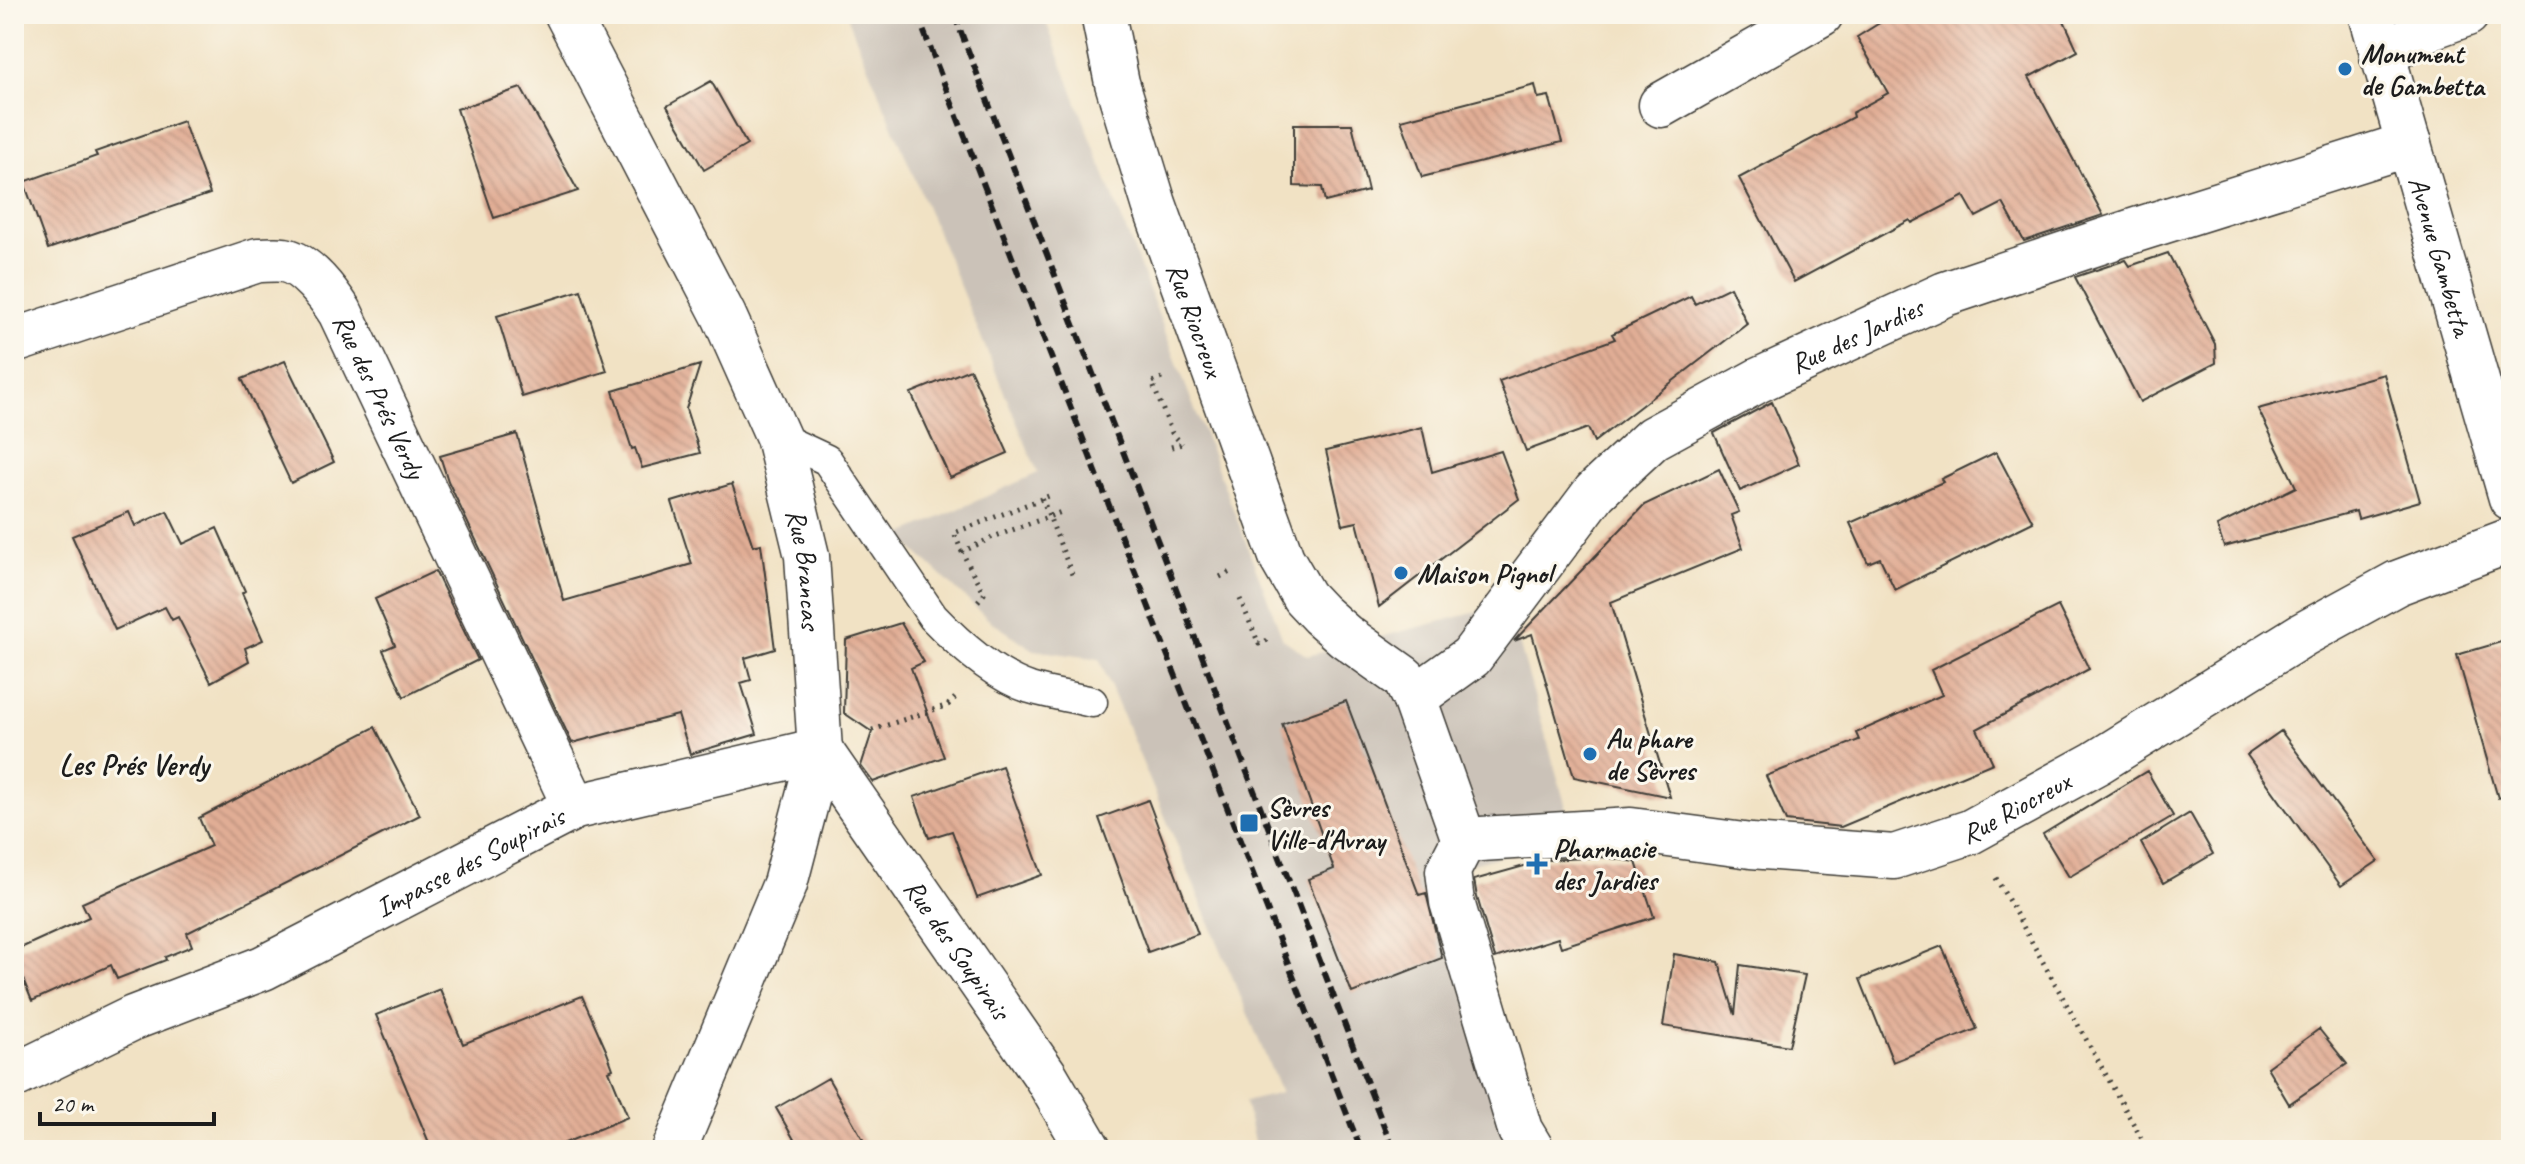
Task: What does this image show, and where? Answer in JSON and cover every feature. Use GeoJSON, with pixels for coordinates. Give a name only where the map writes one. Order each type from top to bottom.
{"type":"FeatureCollection","features":[{"type":"Feature","properties":{"kind":"street","name":"Rue Brancas"},"geometry":{"type":"LineString","coordinates":[[567,14],[724,316],[778,437],[807,556],[840,742],[785,884],[674,1150]]}},
{"type":"Feature","properties":{"kind":"street","name":"Rue Riocreux"},"geometry":{"type":"LineString","coordinates":[[1103,14],[1117,83],[1154,204],[1282,559],[1304,597],[1320,614],[1404,678],[1414,698],[1464,840],[1631,830],[1751,846],[1894,857],[1970,832],[2096,763],[2302,635],[2397,583],[2511,540]]}},
{"type":"Feature","properties":{"kind":"street"},"geometry":{"type":"LineString","coordinates":[[1661,105],[1821,14]]}},
{"type":"Feature","properties":{"kind":"street","name":"Avenue Gambetta"},"geometry":{"type":"LineString","coordinates":[[2371,14],[2511,498]]}},
{"type":"Feature","properties":{"kind":"street"},"geometry":{"type":"LineString","coordinates":[[2382,56],[2431,27],[2467,14]]}},
{"type":"Feature","properties":{"kind":"street","name":"Rue des Jardies"},"geometry":{"type":"LineString","coordinates":[[1414,698],[1471,657],[1595,492],[1653,438],[1759,380],[1945,294],[2409,144]]}},
{"type":"Feature","properties":{"kind":"street","name":"Rue des Prés Verdy"},"geometry":{"type":"LineString","coordinates":[[14,341],[258,260],[287,260],[310,276],[326,291],[340,312],[575,807]]}},
{"type":"Feature","properties":{"kind":"street","name":"Impasse des Soupirais"},"geometry":{"type":"LineString","coordinates":[[14,1076],[133,1018],[263,968],[575,807],[840,742]]}},
{"type":"Feature","properties":{"kind":"street","name":"Rue des Soupirais"},"geometry":{"type":"LineString","coordinates":[[840,742],[1089,1150]]}},
{"type":"Feature","properties":{"kind":"street"},"geometry":{"type":"LineString","coordinates":[[1464,840],[1448,871],[1452,902],[1520,1130],[1532,1150]]}},
{"type":"Feature","properties":{"kind":"lane"},"geometry":{"type":"LineString","coordinates":[[778,437],[827,460],[933,617],[952,638],[984,663],[1027,687],[1092,702]]}},
{"type":"Feature","properties":{"kind":"path"},"geometry":{"type":"LineString","coordinates":[[1152,382],[1172,433],[1182,444],[1187,457]]}},
{"type":"Feature","properties":{"kind":"path"},"geometry":{"type":"LineString","coordinates":[[1171,447],[1182,444]]}},
{"type":"Feature","properties":{"kind":"path"},"geometry":{"type":"LineString","coordinates":[[967,562],[954,533],[1054,494]]}},
{"type":"Feature","properties":{"kind":"path"},"geometry":{"type":"LineString","coordinates":[[1042,498],[1073,577]]}},
{"type":"Feature","properties":{"kind":"path"},"geometry":{"type":"LineString","coordinates":[[962,552],[1064,511]]}},
{"type":"Feature","properties":{"kind":"path"},"geometry":{"type":"LineString","coordinates":[[1241,602],[1259,644],[1274,637]]}},
{"type":"Feature","properties":{"kind":"path"},"geometry":{"type":"LineString","coordinates":[[840,742],[948,705]]}},
{"type":"Feature","properties":{"kind":"path"},"geometry":{"type":"LineString","coordinates":[[1970,832],[2148,1150]]}},
{"type":"Feature","properties":{"kind":"shaded area"},"geometry":{"type":"Polygon","coordinates":[[[846,14],[1043,14],[1283,639],[1307,656],[1508,604],[1574,835],[1448,871],[1517,1150],[1256,1150],[1245,1102],[1281,1093],[1099,659],[1034,650],[989,620],[899,536],[1038,473],[846,14]]]}},
{"type":"Feature","properties":{"kind":"building"},"geometry":{"type":"Polygon","coordinates":[[[1894,14],[2061,14],[2078,51],[2029,77],[2103,215],[2024,241],[2003,203],[1976,217],[1964,196],[1912,223],[1910,220],[1794,282],[1739,178],[1853,117],[1852,113],[1888,93],[1857,37],[1894,14]]]}},
{"type":"Feature","properties":{"kind":"building"},"geometry":{"type":"Polygon","coordinates":[[[711,81],[747,145],[704,170],[667,106],[711,81]]]}},
{"type":"Feature","properties":{"kind":"building"},"geometry":{"type":"Polygon","coordinates":[[[1535,85],[1538,98],[1549,96],[1562,142],[1422,177],[1401,120],[1535,85]]]}},
{"type":"Feature","properties":{"kind":"building"},"geometry":{"type":"Polygon","coordinates":[[[521,88],[578,191],[494,218],[457,109],[521,88]]]}},
{"type":"Feature","properties":{"kind":"building"},"geometry":{"type":"Polygon","coordinates":[[[183,121],[210,194],[48,249],[24,182],[97,156],[95,152],[183,121]]]}},
{"type":"Feature","properties":{"kind":"building"},"geometry":{"type":"Polygon","coordinates":[[[1294,124],[1352,124],[1368,191],[1325,202],[1322,187],[1294,186],[1294,124]]]}},
{"type":"Feature","properties":{"kind":"building"},"geometry":{"type":"Polygon","coordinates":[[[2168,253],[2215,344],[2216,363],[2140,402],[2075,277],[2126,260],[2130,266],[2168,253]]]}},
{"type":"Feature","properties":{"kind":"building"},"geometry":{"type":"Polygon","coordinates":[[[1730,287],[1747,324],[1594,442],[1588,428],[1526,451],[1499,381],[1615,339],[1612,334],[1691,296],[1695,304],[1730,287]]]}},
{"type":"Feature","properties":{"kind":"building"},"geometry":{"type":"Polygon","coordinates":[[[581,290],[607,371],[522,397],[497,316],[581,290]]]}},
{"type":"Feature","properties":{"kind":"building"},"geometry":{"type":"Polygon","coordinates":[[[285,361],[334,462],[291,483],[242,379],[285,361]]]}},
{"type":"Feature","properties":{"kind":"building"},"geometry":{"type":"Polygon","coordinates":[[[700,365],[686,409],[700,453],[642,468],[635,448],[632,449],[613,391],[700,365]]]}},
{"type":"Feature","properties":{"kind":"building"},"geometry":{"type":"Polygon","coordinates":[[[970,369],[1008,453],[950,478],[911,393],[970,369]]]}},
{"type":"Feature","properties":{"kind":"building"},"geometry":{"type":"Polygon","coordinates":[[[2384,374],[2420,501],[2358,519],[2356,511],[2224,547],[2217,526],[2296,487],[2258,409],[2384,374]]]}},
{"type":"Feature","properties":{"kind":"building"},"geometry":{"type":"Polygon","coordinates":[[[1772,402],[1799,464],[1740,491],[1714,433],[1772,402]]]}},
{"type":"Feature","properties":{"kind":"building"},"geometry":{"type":"Polygon","coordinates":[[[1422,427],[1432,472],[1501,451],[1519,499],[1379,607],[1357,522],[1343,525],[1326,451],[1422,427]]]}},
{"type":"Feature","properties":{"kind":"building"},"geometry":{"type":"Polygon","coordinates":[[[517,434],[564,601],[692,564],[672,502],[732,484],[753,546],[761,544],[775,649],[745,658],[751,680],[741,683],[757,734],[690,754],[678,715],[572,743],[448,481],[440,456],[517,434]]]}},
{"type":"Feature","properties":{"kind":"building"},"geometry":{"type":"Polygon","coordinates":[[[1996,452],[2033,522],[1895,590],[1880,558],[1868,563],[1850,523],[1943,482],[1941,479],[1996,452]]]}},
{"type":"Feature","properties":{"kind":"building"},"geometry":{"type":"Polygon","coordinates":[[[1719,469],[1739,512],[1731,515],[1743,548],[1611,602],[1670,797],[1574,777],[1532,634],[1514,641],[1644,505],[1719,469]]]}},
{"type":"Feature","properties":{"kind":"building"},"geometry":{"type":"Polygon","coordinates":[[[167,511],[183,544],[217,528],[263,640],[245,648],[249,661],[211,682],[178,617],[172,620],[165,607],[115,630],[72,536],[129,512],[135,526],[167,511]]]}},
{"type":"Feature","properties":{"kind":"building"},"geometry":{"type":"Polygon","coordinates":[[[435,571],[478,660],[404,697],[383,650],[395,645],[375,599],[435,571]]]}},
{"type":"Feature","properties":{"kind":"building"},"geometry":{"type":"Polygon","coordinates":[[[2058,606],[2089,669],[1977,729],[1993,763],[1841,827],[1786,821],[1766,776],[1859,740],[1856,733],[1942,695],[1931,670],[2058,606]]]}},
{"type":"Feature","properties":{"kind":"building"},"geometry":{"type":"Polygon","coordinates":[[[901,623],[924,662],[911,668],[944,757],[873,782],[861,766],[872,732],[844,713],[846,640],[901,623]]]}},
{"type":"Feature","properties":{"kind":"building"},"geometry":{"type":"Polygon","coordinates":[[[2511,639],[2511,796],[2498,798],[2457,655],[2511,639]]]}},
{"type":"Feature","properties":{"kind":"building"},"geometry":{"type":"Polygon","coordinates":[[[1346,701],[1419,895],[1426,893],[1442,958],[1352,993],[1308,879],[1334,869],[1282,724],[1346,701]]]}},
{"type":"Feature","properties":{"kind":"building"},"geometry":{"type":"Polygon","coordinates":[[[375,727],[420,815],[187,933],[192,946],[165,957],[166,960],[117,979],[111,965],[32,1001],[14,951],[89,917],[82,903],[211,846],[199,818],[375,727]]]}},
{"type":"Feature","properties":{"kind":"building"},"geometry":{"type":"Polygon","coordinates":[[[2281,731],[2378,861],[2341,886],[2247,755],[2281,731]]]}},
{"type":"Feature","properties":{"kind":"building"},"geometry":{"type":"Polygon","coordinates":[[[1002,766],[1042,875],[977,898],[952,831],[929,838],[914,797],[1002,766]]]}},
{"type":"Feature","properties":{"kind":"building"},"geometry":{"type":"Polygon","coordinates":[[[2147,771],[2173,816],[2069,877],[2043,834],[2147,771]]]}},
{"type":"Feature","properties":{"kind":"building"},"geometry":{"type":"Polygon","coordinates":[[[1148,800],[1198,934],[1148,952],[1099,818],[1148,800]]]}},
{"type":"Feature","properties":{"kind":"building"},"geometry":{"type":"Polygon","coordinates":[[[2190,813],[2213,854],[2163,883],[2141,843],[2190,813]]]}},
{"type":"Feature","properties":{"kind":"building"},"geometry":{"type":"Polygon","coordinates":[[[1604,857],[1636,862],[1654,917],[1561,947],[1558,938],[1495,958],[1474,880],[1546,860],[1604,857]]]}},
{"type":"Feature","properties":{"kind":"building"},"geometry":{"type":"Polygon","coordinates":[[[1942,946],[1977,1029],[1893,1062],[1860,979],[1942,946]]]}},
{"type":"Feature","properties":{"kind":"building"},"geometry":{"type":"Polygon","coordinates":[[[1674,954],[1719,962],[1735,1015],[1740,965],[1805,975],[1789,1046],[1663,1026],[1674,954]]]}},
{"type":"Feature","properties":{"kind":"building"},"geometry":{"type":"Polygon","coordinates":[[[440,989],[463,1044],[582,996],[606,1050],[613,1069],[609,1071],[628,1117],[548,1150],[432,1150],[376,1015],[440,989]]]}},
{"type":"Feature","properties":{"kind":"building"},"geometry":{"type":"Polygon","coordinates":[[[2319,1029],[2347,1064],[2289,1104],[2267,1067],[2319,1029]]]}},
{"type":"Feature","properties":{"kind":"building"},"geometry":{"type":"Polygon","coordinates":[[[828,1078],[869,1150],[800,1150],[776,1108],[828,1078]]]}},
{"type":"Feature","properties":{"kind":"railway"},"geometry":{"type":"LineString","coordinates":[[917,14],[1361,1150]]}},
{"type":"Feature","properties":{"kind":"railway"},"geometry":{"type":"LineString","coordinates":[[954,14],[1393,1150]]}},
{"type":"Feature","properties":{"kind":"place","name":"Monument de Gambetta"},"geometry":{"type":"Point","coordinates":[2345,69]}},
{"type":"Feature","properties":{"kind":"place","name":"Maison Pignol"},"geometry":{"type":"Point","coordinates":[1401,573]}},
{"type":"Feature","properties":{"kind":"place","name":"Au phare de Sèvres"},"geometry":{"type":"Point","coordinates":[1590,754]}},
{"type":"Feature","properties":{"kind":"place","name":"Sèvres Ville-d'Avray"},"geometry":{"type":"Point","coordinates":[1249,823]}},
{"type":"Feature","properties":{"kind":"place","name":"Pharmacie des Jardies"},"geometry":{"type":"Point","coordinates":[1537,864]}},
{"type":"Feature","properties":{"kind":"district","name":"Les Prés Verdy"},"geometry":{"type":"Point","coordinates":[134,765]}}]}
